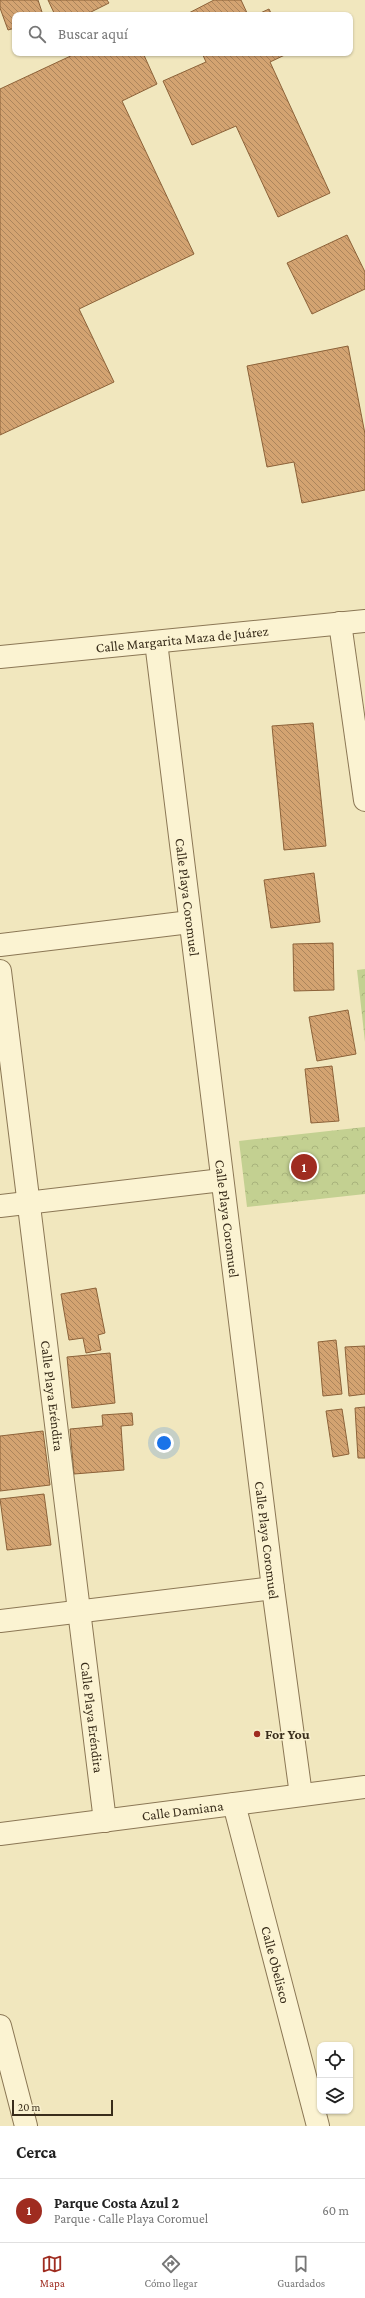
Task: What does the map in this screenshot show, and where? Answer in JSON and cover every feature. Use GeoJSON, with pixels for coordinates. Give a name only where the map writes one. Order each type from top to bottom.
{"type":"FeatureCollection","features":[{"type":"Feature","properties":{"kind":"street","name":"Calle Margarita Maza de Juárez"},"geometry":{"type":"LineString","coordinates":[[0,657],[365,621]]}},
{"type":"Feature","properties":{"kind":"street"},"geometry":{"type":"LineString","coordinates":[[340,623],[365,800]]}},
{"type":"Feature","properties":{"kind":"street","name":"Calle Playa Coromuel"},"geometry":{"type":"LineString","coordinates":[[156,642],[273,1588],[301,1795]]}},
{"type":"Feature","properties":{"kind":"street"},"geometry":{"type":"LineString","coordinates":[[0,945],[190,922]]}},
{"type":"Feature","properties":{"kind":"street","name":"Calle Playa Eréndira"},"geometry":{"type":"LineString","coordinates":[[0,970],[105,1821]]}},
{"type":"Feature","properties":{"kind":"street"},"geometry":{"type":"LineString","coordinates":[[0,1206],[222,1180]]}},
{"type":"Feature","properties":{"kind":"street"},"geometry":{"type":"LineString","coordinates":[[0,1621],[273,1588]]}},
{"type":"Feature","properties":{"kind":"street","name":"Calle Damiana"},"geometry":{"type":"LineString","coordinates":[[0,1834],[365,1787]]}},
{"type":"Feature","properties":{"kind":"street","name":"Calle Obelisco"},"geometry":{"type":"LineString","coordinates":[[234,1804],[318,2126]]}},
{"type":"Feature","properties":{"kind":"street"},"geometry":{"type":"LineString","coordinates":[[0,2026],[26,2126]]}},
{"type":"Feature","properties":{"kind":"green space"},"geometry":{"type":"Polygon","coordinates":[[[365,969],[365,1042],[357,970],[365,969]]]}},
{"type":"Feature","properties":{"kind":"green space"},"geometry":{"type":"Polygon","coordinates":[[[365,1127],[365,1194],[247,1207],[239,1141],[365,1127]]]}},
{"type":"Feature","properties":{"kind":"building"},"geometry":{"type":"Polygon","coordinates":[[[0,0],[38,0],[42,12],[12,12],[12,29],[8,30],[0,8],[0,0]]]}},
{"type":"Feature","properties":{"kind":"building"},"geometry":{"type":"Polygon","coordinates":[[[48,0],[107,0],[109,3],[91,12],[54,12],[48,0]]]}},
{"type":"Feature","properties":{"kind":"building"},"geometry":{"type":"Polygon","coordinates":[[[214,0],[241,0],[247,12],[191,12],[214,0]]]}},
{"type":"Feature","properties":{"kind":"building"},"geometry":{"type":"Polygon","coordinates":[[[269,9],[270,12],[262,12],[269,9]]]}},
{"type":"Feature","properties":{"kind":"building"},"geometry":{"type":"Polygon","coordinates":[[[71,56],[144,56],[157,84],[122,101],[194,254],[79,309],[114,382],[0,435],[0,89],[71,56]]]}},
{"type":"Feature","properties":{"kind":"building"},"geometry":{"type":"Polygon","coordinates":[[[203,56],[283,56],[270,62],[330,193],[278,217],[236,126],[192,145],[163,81],[206,62],[203,56]]]}},
{"type":"Feature","properties":{"kind":"building"},"geometry":{"type":"Polygon","coordinates":[[[347,235],[365,272],[365,289],[312,314],[287,263],[347,235]]]}},
{"type":"Feature","properties":{"kind":"building"},"geometry":{"type":"Polygon","coordinates":[[[348,346],[365,434],[365,490],[302,503],[294,462],[267,467],[247,366],[348,346]]]}},
{"type":"Feature","properties":{"kind":"building"},"geometry":{"type":"Polygon","coordinates":[[[313,723],[326,846],[284,850],[272,726],[313,723]]]}},
{"type":"Feature","properties":{"kind":"building"},"geometry":{"type":"Polygon","coordinates":[[[314,873],[320,922],[271,928],[264,880],[314,873]]]}},
{"type":"Feature","properties":{"kind":"building"},"geometry":{"type":"Polygon","coordinates":[[[333,943],[334,990],[294,991],[293,944],[333,943]]]}},
{"type":"Feature","properties":{"kind":"building"},"geometry":{"type":"Polygon","coordinates":[[[348,1010],[356,1054],[317,1061],[309,1017],[348,1010]]]}},
{"type":"Feature","properties":{"kind":"building"},"geometry":{"type":"Polygon","coordinates":[[[332,1066],[339,1121],[311,1123],[305,1069],[332,1066]]]}},
{"type":"Feature","properties":{"kind":"building"},"geometry":{"type":"Polygon","coordinates":[[[96,1288],[105,1333],[98,1335],[101,1350],[86,1353],[83,1338],[69,1340],[61,1294],[96,1288]]]}},
{"type":"Feature","properties":{"kind":"building"},"geometry":{"type":"Polygon","coordinates":[[[336,1340],[342,1394],[323,1396],[318,1342],[336,1340]]]}},
{"type":"Feature","properties":{"kind":"building"},"geometry":{"type":"Polygon","coordinates":[[[365,1346],[365,1394],[349,1396],[345,1347],[365,1346]]]}},
{"type":"Feature","properties":{"kind":"building"},"geometry":{"type":"Polygon","coordinates":[[[110,1353],[115,1403],[72,1408],[67,1357],[110,1353]]]}},
{"type":"Feature","properties":{"kind":"building"},"geometry":{"type":"Polygon","coordinates":[[[365,1407],[365,1458],[358,1458],[355,1408],[365,1407]]]}},
{"type":"Feature","properties":{"kind":"building"},"geometry":{"type":"Polygon","coordinates":[[[342,1409],[349,1454],[333,1457],[326,1411],[342,1409]]]}},
{"type":"Feature","properties":{"kind":"building"},"geometry":{"type":"Polygon","coordinates":[[[132,1413],[133,1425],[121,1426],[124,1470],[74,1474],[70,1429],[103,1426],[102,1415],[132,1413]]]}},
{"type":"Feature","properties":{"kind":"building"},"geometry":{"type":"Polygon","coordinates":[[[43,1431],[50,1485],[0,1491],[0,1436],[43,1431]]]}},
{"type":"Feature","properties":{"kind":"building"},"geometry":{"type":"Polygon","coordinates":[[[44,1494],[51,1545],[7,1550],[0,1499],[44,1494]]]}},
{"type":"Feature","properties":{"kind":"place","name":"Parque Costa Azul 2"},"geometry":{"type":"Point","coordinates":[304,1167]}},
{"type":"Feature","properties":{"kind":"place","name":"For You"},"geometry":{"type":"Point","coordinates":[257,1734]}}]}
